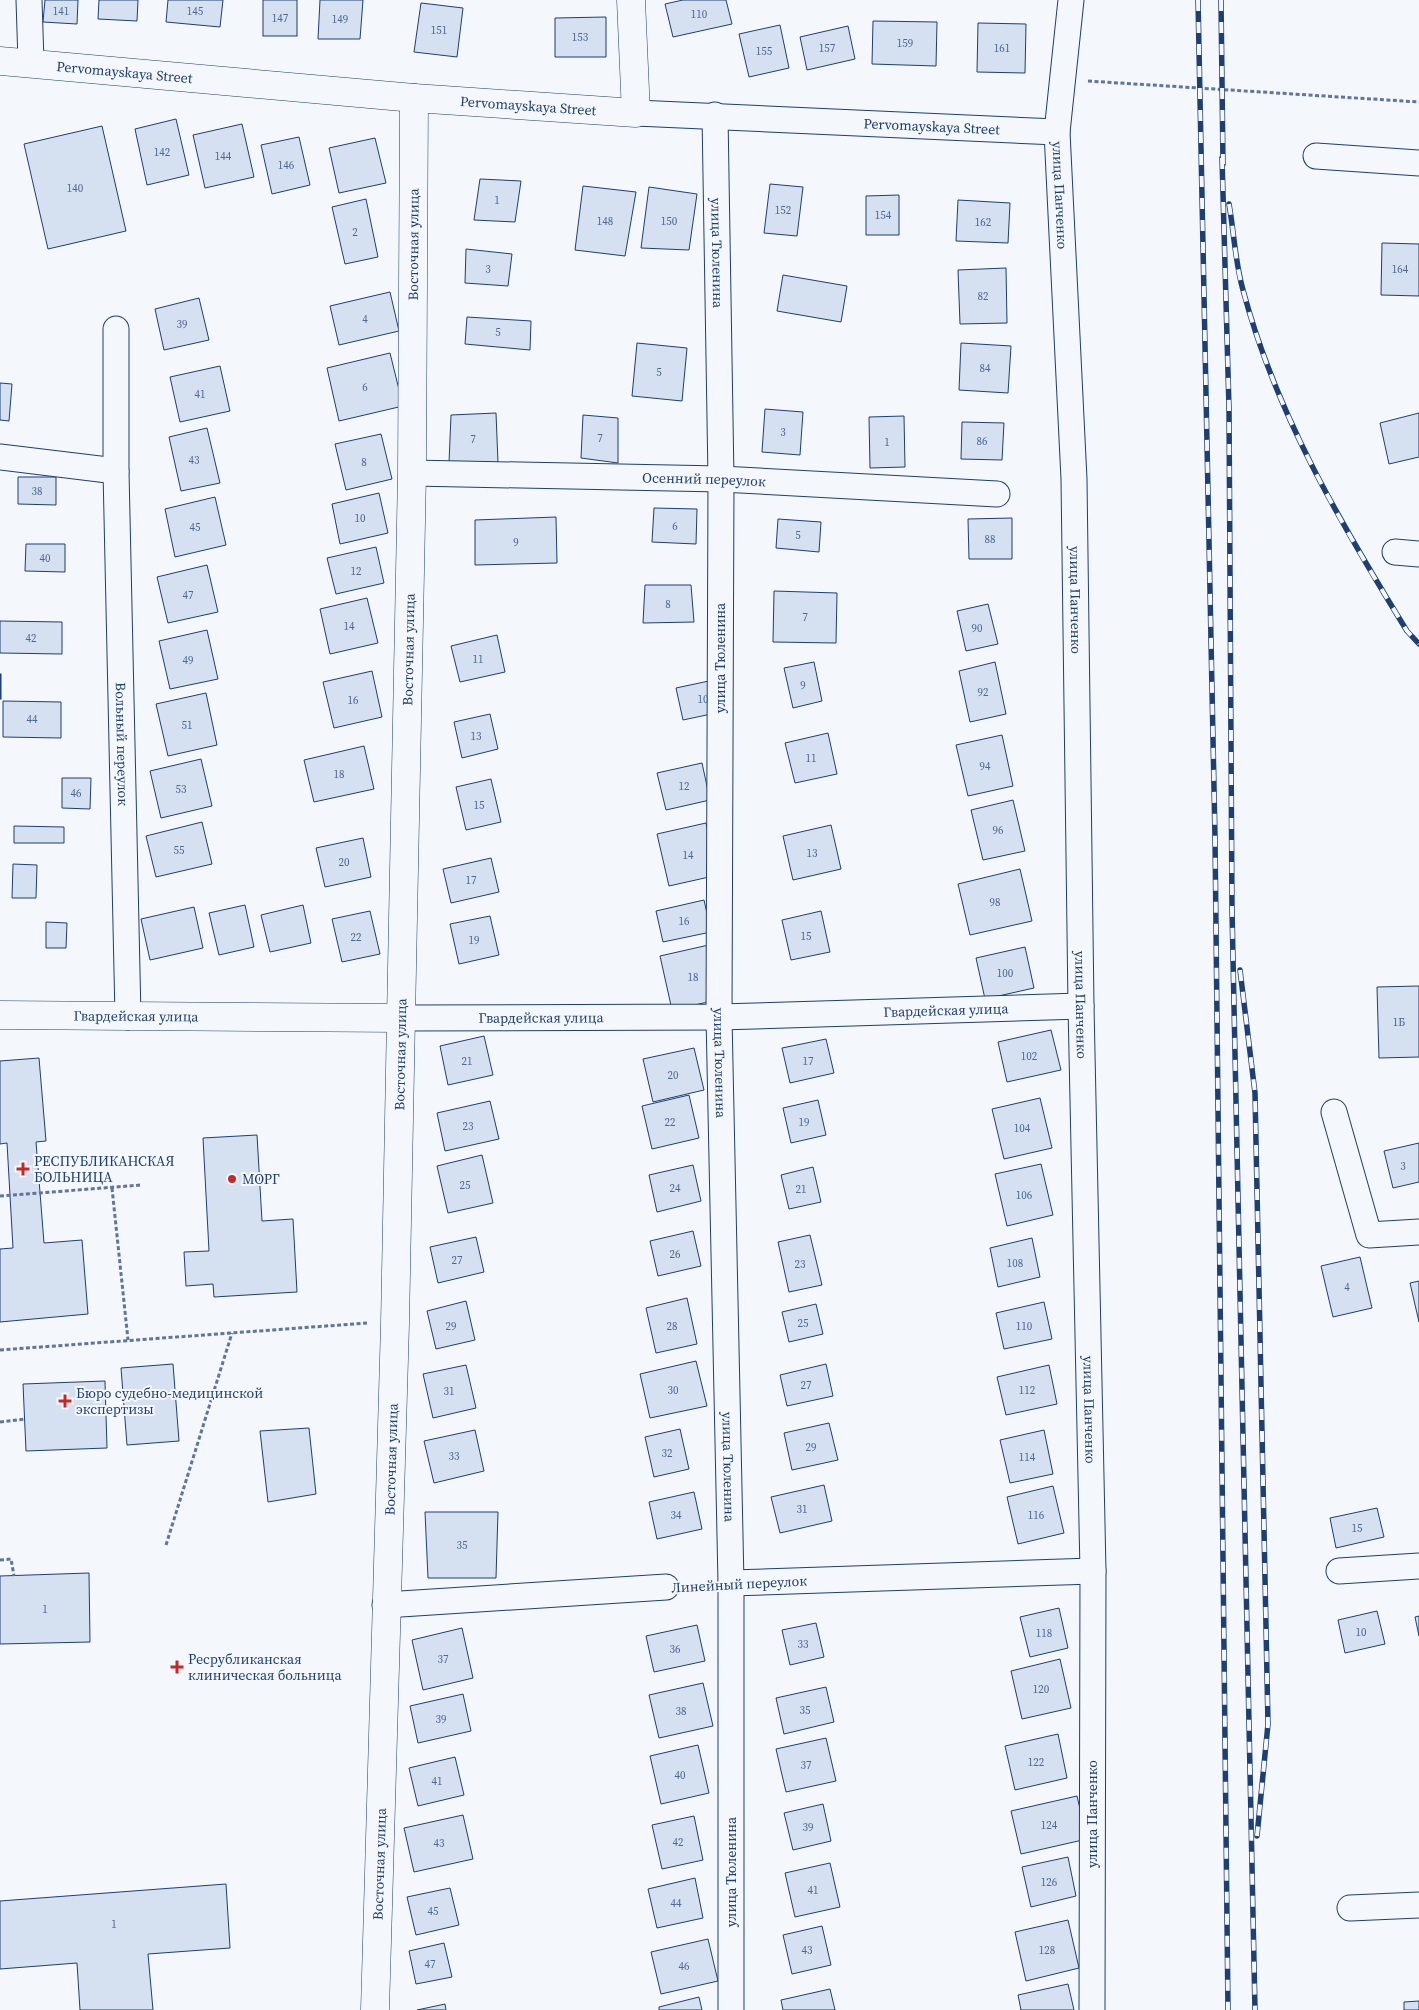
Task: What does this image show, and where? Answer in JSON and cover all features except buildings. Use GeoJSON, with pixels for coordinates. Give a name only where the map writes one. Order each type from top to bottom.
{"type":"FeatureCollection","features":[{"type":"Feature","properties":{"kind":"street"},"geometry":{"type":"LineString","coordinates":[[29,0],[31,62]]}},
{"type":"Feature","properties":{"kind":"street"},"geometry":{"type":"LineString","coordinates":[[631,0],[636,113]]}},
{"type":"Feature","properties":{"kind":"street","name":"улица Панченко"},"geometry":{"type":"LineString","coordinates":[[1070,0],[1057,132],[1074,479],[1093,1571],[1092,2010]]}},
{"type":"Feature","properties":{"kind":"street","name":"Pervomayskaya Street"},"geometry":{"type":"LineString","coordinates":[[0,61],[31,62],[414,98],[636,113],[715,115],[1057,132]]}},
{"type":"Feature","properties":{"kind":"street","name":"Восточная улица"},"geometry":{"type":"LineString","coordinates":[[375,2010],[385,1605],[395,1324],[412,473],[414,98]]}},
{"type":"Feature","properties":{"kind":"street","name":"улица Тюленина"},"geometry":{"type":"LineString","coordinates":[[715,115],[721,479],[719,1017],[731,1583],[731,2010]]}},
{"type":"Feature","properties":{"kind":"street"},"geometry":{"type":"LineString","coordinates":[[1316,156],[1419,163]]}},
{"type":"Feature","properties":{"kind":"street","name":"Вольный переулок"},"geometry":{"type":"LineString","coordinates":[[116,329],[116,471],[128,1017]]}},
{"type":"Feature","properties":{"kind":"street"},"geometry":{"type":"LineString","coordinates":[[0,457],[116,471]]}},
{"type":"Feature","properties":{"kind":"street","name":"Осенний переулок"},"geometry":{"type":"LineString","coordinates":[[412,473],[721,479],[997,494]]}},
{"type":"Feature","properties":{"kind":"street","name":"Гвардейская улица"},"geometry":{"type":"LineString","coordinates":[[0,1015],[401,1018],[719,1017],[1082,1006]]}},
{"type":"Feature","properties":{"kind":"street"},"geometry":{"type":"LineString","coordinates":[[1334,1112],[1369,1235],[1419,1232]]}},
{"type":"Feature","properties":{"kind":"street"},"geometry":{"type":"LineString","coordinates":[[1339,1571],[1419,1566]]}},
{"type":"Feature","properties":{"kind":"street","name":"Линейный переулок"},"geometry":{"type":"LineString","coordinates":[[731,1583],[1093,1571]]}},
{"type":"Feature","properties":{"kind":"street","name":"Линейный переулок"},"geometry":{"type":"LineString","coordinates":[[385,1605],[666,1587]]}},
{"type":"Feature","properties":{"kind":"street"},"geometry":{"type":"LineString","coordinates":[[1350,1908],[1419,1905]]}},
{"type":"Feature","properties":{"kind":"path"},"geometry":{"type":"LineString","coordinates":[[1062,79],[1419,102]]}},
{"type":"Feature","properties":{"kind":"path"},"geometry":{"type":"LineString","coordinates":[[0,1196],[141,1185]]}},
{"type":"Feature","properties":{"kind":"path"},"geometry":{"type":"LineString","coordinates":[[112,1188],[128,1340]]}},
{"type":"Feature","properties":{"kind":"path"},"geometry":{"type":"LineString","coordinates":[[0,1350],[365,1323],[395,1324]]}},
{"type":"Feature","properties":{"kind":"path"},"geometry":{"type":"LineString","coordinates":[[166,1545],[232,1333]]}},
{"type":"Feature","properties":{"kind":"path"},"geometry":{"type":"LineString","coordinates":[[0,1422],[25,1418]]}},
{"type":"Feature","properties":{"kind":"path"},"geometry":{"type":"LineString","coordinates":[[0,1560],[11,1559],[14,1576]]}},
{"type":"Feature","properties":{"kind":"path","name":"Линейный переулок"},"geometry":{"type":"LineString","coordinates":[[666,1587],[731,1583]]}},
{"type":"Feature","properties":{"kind":"railway"},"geometry":{"type":"LineString","coordinates":[[1198,0],[1215,837],[1228,2010]]}},
{"type":"Feature","properties":{"kind":"railway"},"geometry":{"type":"LineString","coordinates":[[1221,0],[1223,164]]}},
{"type":"Feature","properties":{"kind":"railway"},"geometry":{"type":"LineString","coordinates":[[1222,158],[1229,408],[1232,910],[1255,2010]]}},
{"type":"Feature","properties":{"kind":"railway"},"geometry":{"type":"LineString","coordinates":[[1229,204],[1240,279],[1257,336],[1273,380],[1312,466],[1334,508],[1407,631],[1419,644]]}},
{"type":"Feature","properties":{"kind":"railway"},"geometry":{"type":"LineString","coordinates":[[1240,970],[1255,1093],[1268,1724],[1257,1836]]}},
{"type":"Feature","properties":{"kind":"place","name":"РЕСПУБЛИКАНСКАЯ БОЛЬНИЦА"},"geometry":{"type":"Point","coordinates":[23,1169]}},
{"type":"Feature","properties":{"kind":"place","name":"МОРГ"},"geometry":{"type":"Point","coordinates":[232,1179]}},
{"type":"Feature","properties":{"kind":"place","name":"Бюро судебно-медицинской экспертизы"},"geometry":{"type":"Point","coordinates":[65,1401]}},
{"type":"Feature","properties":{"kind":"place","name":"Ресрубликанская клиническая больница"},"geometry":{"type":"Point","coordinates":[177,1667]}}]}
